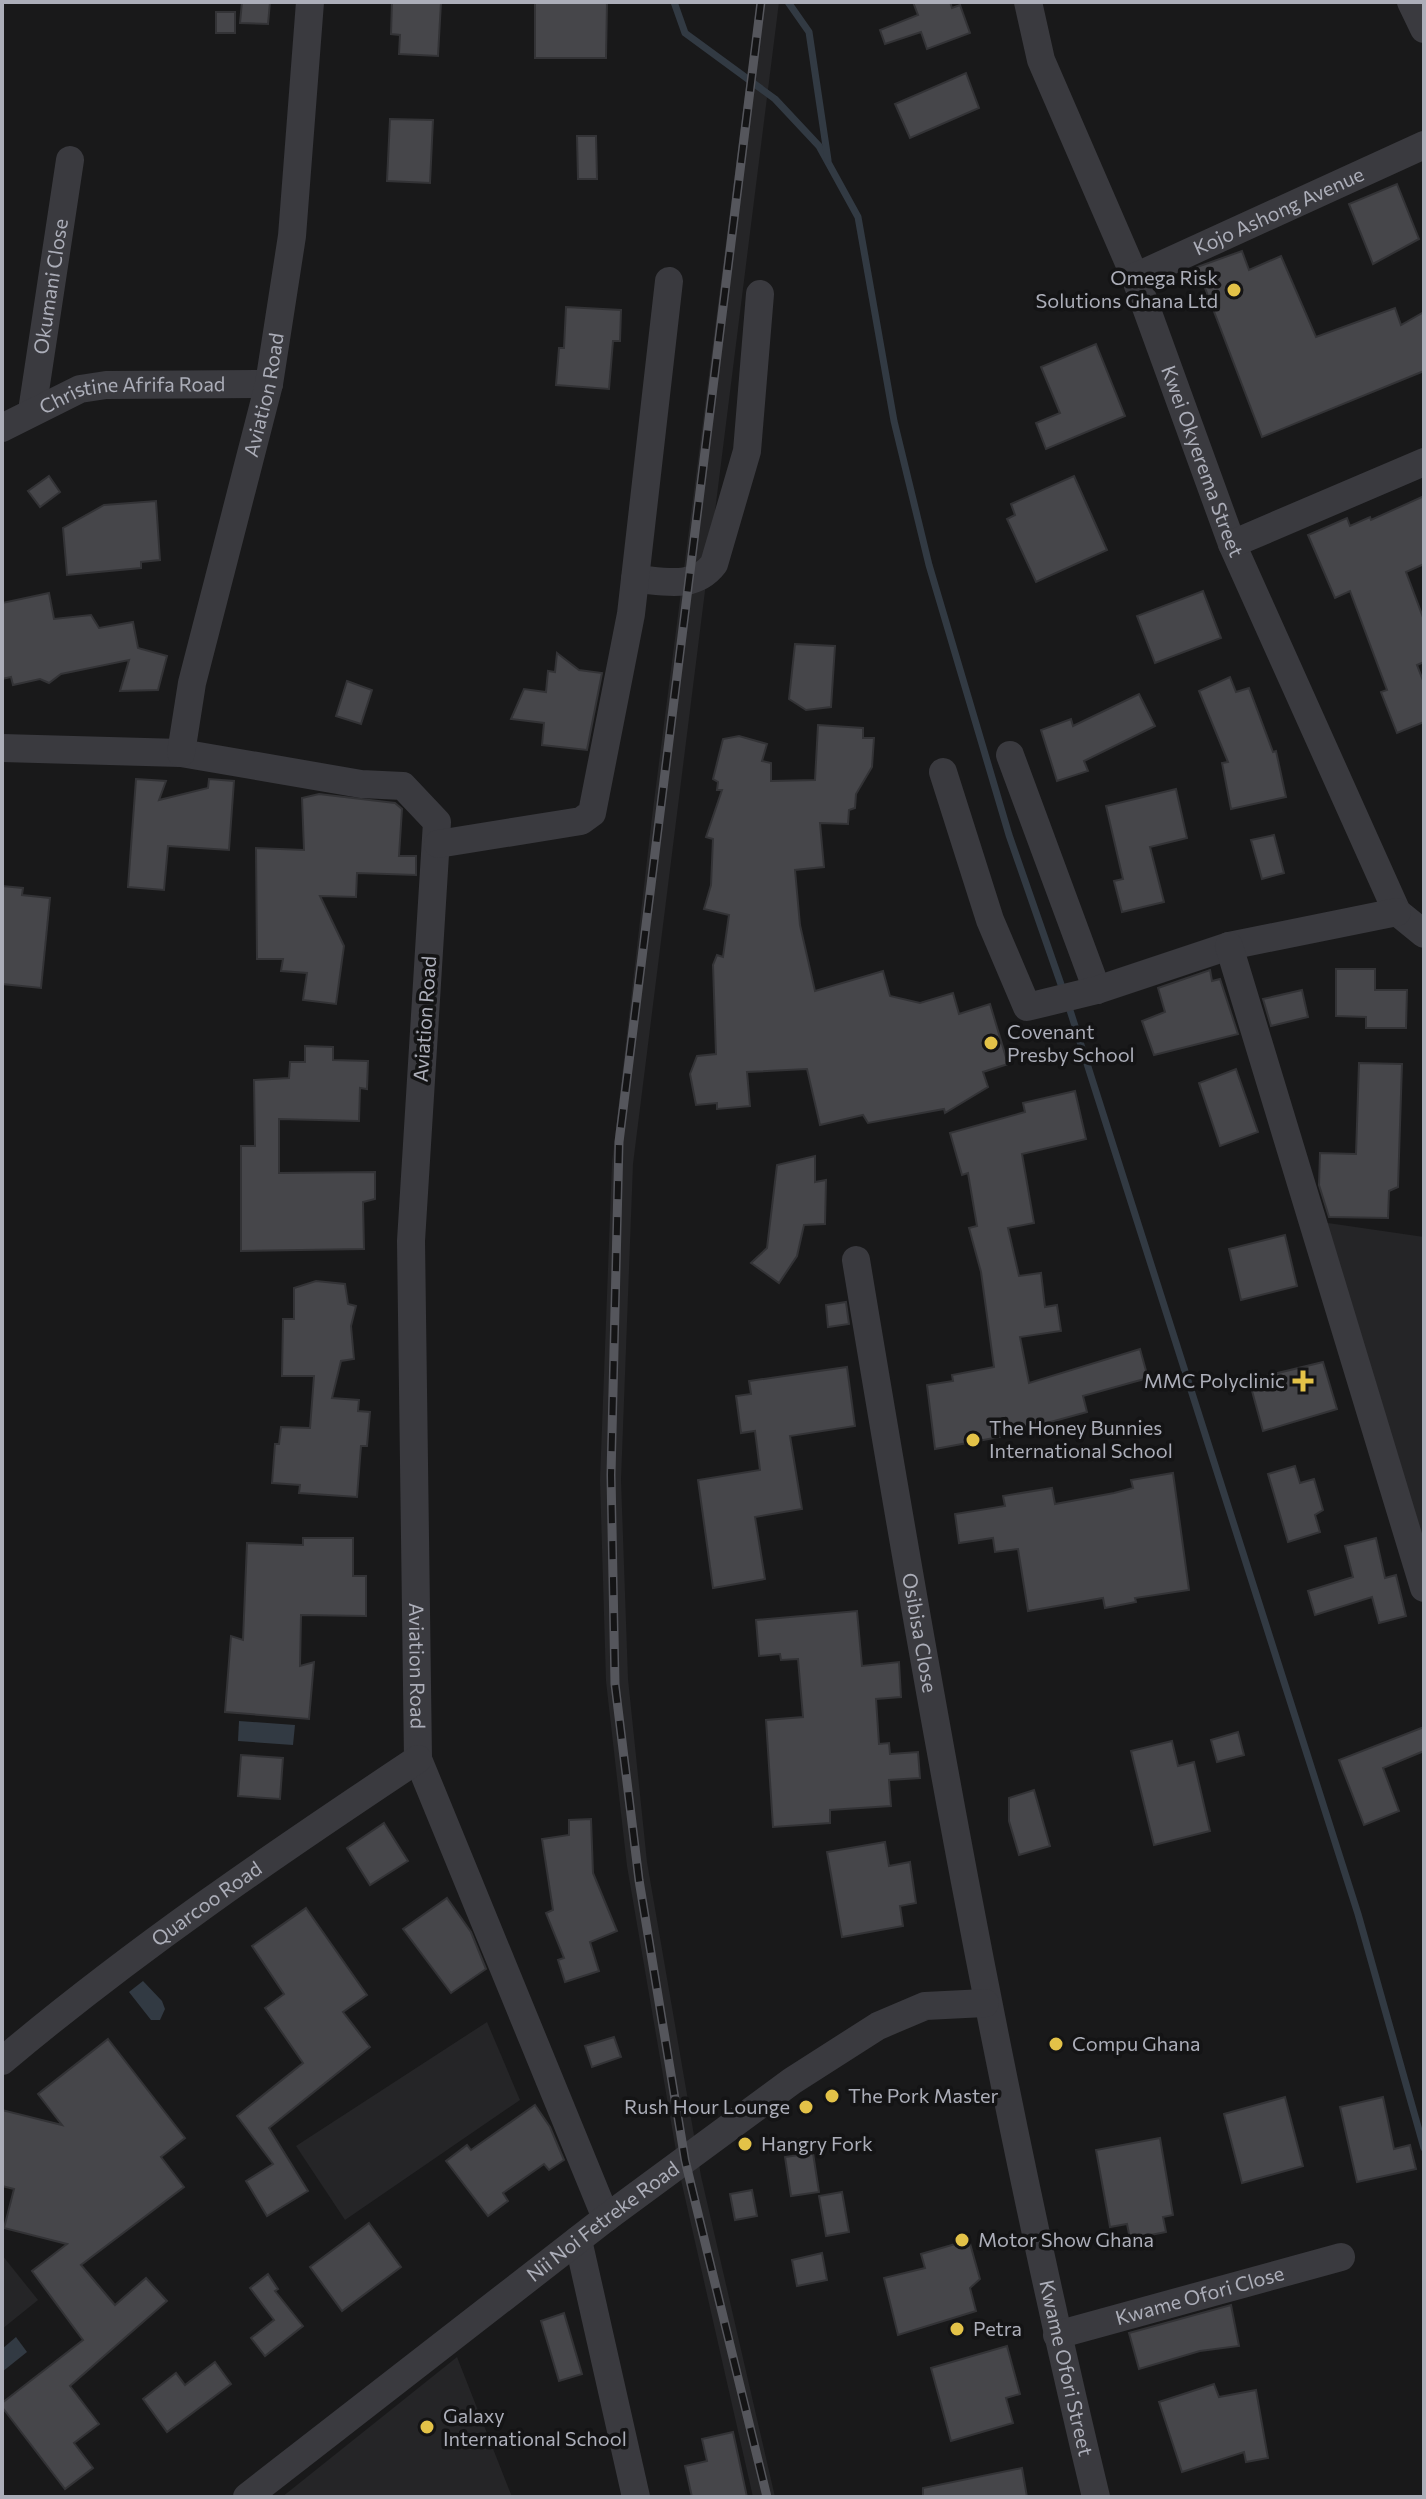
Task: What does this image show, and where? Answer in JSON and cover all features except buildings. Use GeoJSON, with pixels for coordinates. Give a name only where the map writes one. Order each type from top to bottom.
{"type":"FeatureCollection","features":[{"type":"Feature","properties":{"kind":"street","name":"Aviation Road"},"geometry":{"type":"LineString","coordinates":[[310,2],[292,236],[269,384],[192,683],[181,753],[361,784],[403,786],[437,822],[411,1241],[418,1759],[606,2218]]}},
{"type":"Feature","properties":{"kind":"street","name":"Kwei Okyerema Street"},"geometry":{"type":"LineString","coordinates":[[1028,2],[1041,60],[1135,277],[1232,544],[1397,912]]}},
{"type":"Feature","properties":{"kind":"street"},"geometry":{"type":"LineString","coordinates":[[1411,2],[1424,29]]}},
{"type":"Feature","properties":{"kind":"street","name":"Kojo Ashong Avenue"},"geometry":{"type":"LineString","coordinates":[[1135,277],[1424,145]]}},
{"type":"Feature","properties":{"kind":"street","name":"Okumani Close"},"geometry":{"type":"LineString","coordinates":[[32,411],[70,160]]}},
{"type":"Feature","properties":{"kind":"street"},"geometry":{"type":"LineString","coordinates":[[438,844],[581,821],[592,813],[622,671],[669,281]]}},
{"type":"Feature","properties":{"kind":"street"},"geometry":{"type":"LineString","coordinates":[[635,579],[688,582],[705,576],[714,564],[747,451],[760,294]]}},
{"type":"Feature","properties":{"kind":"street","name":"Christine Afrifa Road"},"geometry":{"type":"LineString","coordinates":[[2,428],[80,389],[106,385],[269,384]]}},
{"type":"Feature","properties":{"kind":"street"},"geometry":{"type":"LineString","coordinates":[[1232,544],[1424,462]]}},
{"type":"Feature","properties":{"kind":"street"},"geometry":{"type":"LineString","coordinates":[[2,748],[181,753]]}},
{"type":"Feature","properties":{"kind":"street"},"geometry":{"type":"LineString","coordinates":[[1010,755],[1084,993]]}},
{"type":"Feature","properties":{"kind":"street"},"geometry":{"type":"LineString","coordinates":[[943,772],[1001,951],[1027,1007],[1084,993],[1229,946],[1397,912],[1424,934]]}},
{"type":"Feature","properties":{"kind":"street"},"geometry":{"type":"LineString","coordinates":[[1229,946],[1424,1588]]}},
{"type":"Feature","properties":{"kind":"street","name":"Osibisa Close"},"geometry":{"type":"LineString","coordinates":[[856,1260],[985,2003]]}},
{"type":"Feature","properties":{"kind":"street","name":"Quarcoo Road"},"geometry":{"type":"LineString","coordinates":[[2,2061],[62,2011],[246,1873],[418,1759]]}},
{"type":"Feature","properties":{"kind":"street","name":"Nii Noi Fetreke Road"},"geometry":{"type":"LineString","coordinates":[[247,2497],[606,2218],[792,2081],[878,2026],[925,2006],[985,2003]]}},
{"type":"Feature","properties":{"kind":"street","name":"Kwame Ofori Street"},"geometry":{"type":"LineString","coordinates":[[985,2003],[1057,2335],[1096,2497]]}},
{"type":"Feature","properties":{"kind":"street"},"geometry":{"type":"LineString","coordinates":[[578,2240],[636,2497]]}},
{"type":"Feature","properties":{"kind":"street","name":"Kwame Ofori Close"},"geometry":{"type":"LineString","coordinates":[[1057,2335],[1341,2257]]}},
{"type":"Feature","properties":{"kind":"shaded area"},"geometry":{"type":"Polygon","coordinates":[[[757,2],[779,2],[633,1164],[621,1480],[628,1679],[647,1862],[701,2176],[775,2497],[753,2497],[681,2180],[627,1866],[606,1681],[600,1480],[612,1163],[652,817],[757,2]]]}},
{"type":"Feature","properties":{"kind":"shaded area"},"geometry":{"type":"Polygon","coordinates":[[[1321,1222],[1424,1237],[1424,1542],[1321,1222]]]}},
{"type":"Feature","properties":{"kind":"shaded area"},"geometry":{"type":"Polygon","coordinates":[[[239,1721],[295,1725],[293,1745],[238,1741],[239,1721]]]}},
{"type":"Feature","properties":{"kind":"shaded area"},"geometry":{"type":"Polygon","coordinates":[[[143,1981],[162,2001],[165,2009],[160,2020],[151,2020],[129,1992],[143,1981]]]}},
{"type":"Feature","properties":{"kind":"shaded area"},"geometry":{"type":"Polygon","coordinates":[[[487,2022],[520,2100],[345,2220],[296,2146],[487,2022]]]}},
{"type":"Feature","properties":{"kind":"shaded area"},"geometry":{"type":"Polygon","coordinates":[[[2,2255],[38,2300],[2,2329],[2,2255]]]}},
{"type":"Feature","properties":{"kind":"shaded area"},"geometry":{"type":"Polygon","coordinates":[[[16,2337],[27,2352],[2,2372],[2,2349],[16,2337]]]}},
{"type":"Feature","properties":{"kind":"shaded area","name":"Galaxy International School"},"geometry":{"type":"Polygon","coordinates":[[[457,2357],[512,2497],[282,2497],[457,2357]]]}},
{"type":"Feature","properties":{"kind":"waterway"},"geometry":{"type":"LineString","coordinates":[[674,2],[685,33],[775,99],[819,146],[858,217],[894,421],[929,565],[1009,835],[1064,993]]}},
{"type":"Feature","properties":{"kind":"waterway"},"geometry":{"type":"LineString","coordinates":[[788,2],[809,32],[828,160]]}},
{"type":"Feature","properties":{"kind":"waterway"},"geometry":{"type":"LineString","coordinates":[[1068,1004],[1358,1914],[1424,2148]]}},
{"type":"Feature","properties":{"kind":"railway"},"geometry":{"type":"LineString","coordinates":[[761,2],[619,1142],[611,1475],[615,1684],[639,1880],[685,2160],[767,2497]]}},
{"type":"Feature","properties":{"kind":"place","name":"Omega Risk Solutions Ghana Ltd"},"geometry":{"type":"Point","coordinates":[1234,290]}},
{"type":"Feature","properties":{"kind":"place","name":"Covenant Presby School"},"geometry":{"type":"Point","coordinates":[991,1043]}},
{"type":"Feature","properties":{"kind":"place","name":"MMC Polyclinic"},"geometry":{"type":"Point","coordinates":[1303,1381]}},
{"type":"Feature","properties":{"kind":"place","name":"The Honey Bunnies International School"},"geometry":{"type":"Point","coordinates":[973,1440]}},
{"type":"Feature","properties":{"kind":"place","name":"Compu Ghana"},"geometry":{"type":"Point","coordinates":[1056,2044]}},
{"type":"Feature","properties":{"kind":"place","name":"The Pork Master"},"geometry":{"type":"Point","coordinates":[832,2096]}},
{"type":"Feature","properties":{"kind":"place","name":"Rush Hour Lounge"},"geometry":{"type":"Point","coordinates":[806,2107]}},
{"type":"Feature","properties":{"kind":"place","name":"Hangry Fork"},"geometry":{"type":"Point","coordinates":[745,2144]}},
{"type":"Feature","properties":{"kind":"place","name":"Motor Show Ghana"},"geometry":{"type":"Point","coordinates":[962,2240]}},
{"type":"Feature","properties":{"kind":"place","name":"Petra"},"geometry":{"type":"Point","coordinates":[957,2329]}},
{"type":"Feature","properties":{"kind":"place","name":"Galaxy International School"},"geometry":{"type":"Point","coordinates":[427,2427]}}]}
